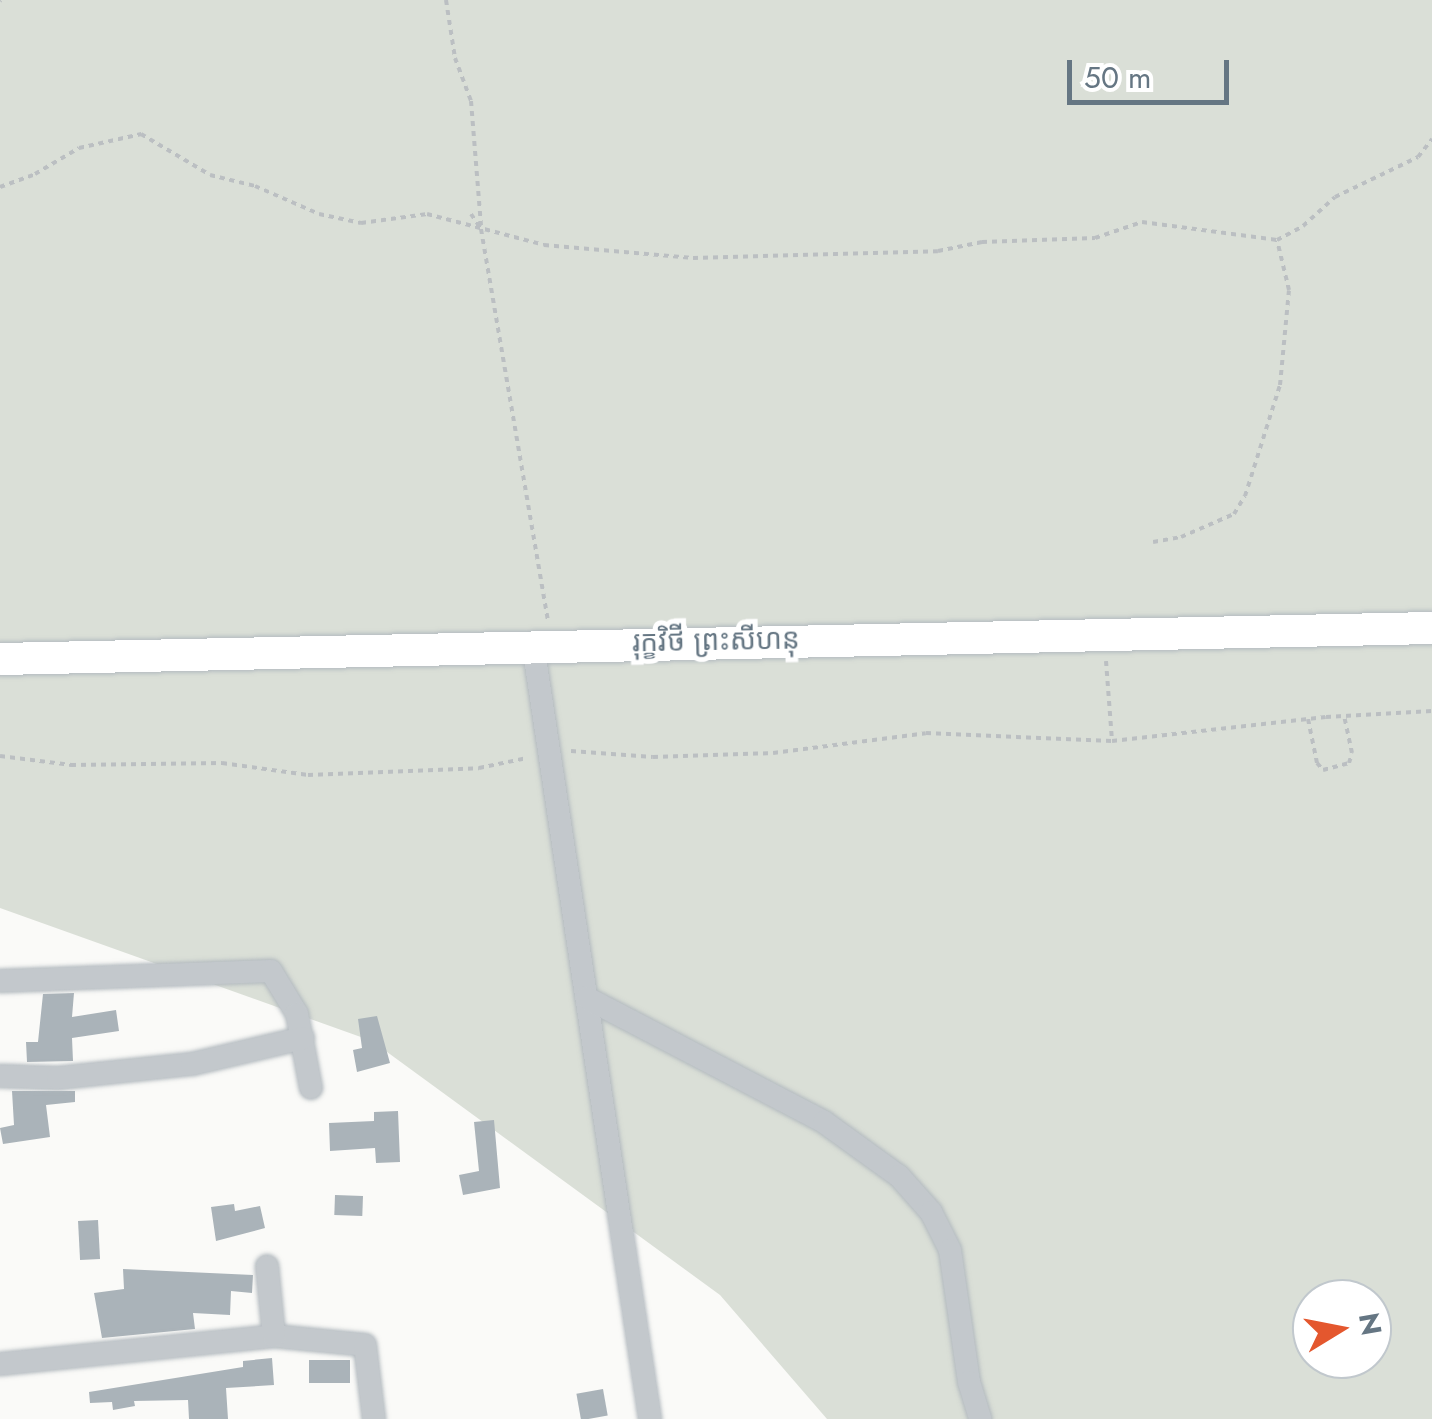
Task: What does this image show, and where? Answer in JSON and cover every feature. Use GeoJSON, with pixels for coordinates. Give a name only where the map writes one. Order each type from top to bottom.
{"type":"FeatureCollection","features":[{"type":"Feature","properties":{"kind":"street","name":"រុក្ខវិថី ព្រះសីហនុ"},"geometry":{"type":"LineString","coordinates":[[0,659],[1432,628]]}},
{"type":"Feature","properties":{"kind":"street"},"geometry":{"type":"LineString","coordinates":[[542,645],[550,750],[650,1419]]}},
{"type":"Feature","properties":{"kind":"street"},"geometry":{"type":"LineString","coordinates":[[0,980],[264,969],[279,978],[303,1038],[311,1088]]}},
{"type":"Feature","properties":{"kind":"street"},"geometry":{"type":"LineString","coordinates":[[587,998],[824,1122],[898,1176],[931,1212],[950,1250],[969,1382],[980,1419]]}},
{"type":"Feature","properties":{"kind":"street"},"geometry":{"type":"LineString","coordinates":[[0,1076],[58,1078],[192,1064],[303,1038]]}},
{"type":"Feature","properties":{"kind":"street"},"geometry":{"type":"LineString","coordinates":[[266,1266],[274,1336]]}},
{"type":"Feature","properties":{"kind":"street"},"geometry":{"type":"LineString","coordinates":[[0,1364],[274,1336],[365,1345],[374,1419]]}},
{"type":"Feature","properties":{"kind":"path"},"geometry":{"type":"LineString","coordinates":[[446,0],[454,58],[470,102],[481,228],[542,645]]}},
{"type":"Feature","properties":{"kind":"path"},"geometry":{"type":"LineString","coordinates":[[0,187],[35,174],[79,148],[141,134],[210,175],[255,186],[319,214],[360,224],[427,214],[544,245],[692,258],[938,251],[982,242],[1095,238],[1142,222],[1277,240],[1303,226],[1335,196],[1418,157],[1432,139]]}},
{"type":"Feature","properties":{"kind":"path"},"geometry":{"type":"LineString","coordinates":[[471,214],[481,228]]}},
{"type":"Feature","properties":{"kind":"path"},"geometry":{"type":"LineString","coordinates":[[1153,542],[1181,538],[1234,514],[1245,496],[1280,385],[1290,290],[1277,240]]}},
{"type":"Feature","properties":{"kind":"path"},"geometry":{"type":"LineString","coordinates":[[1104,634],[1112,741]]}},
{"type":"Feature","properties":{"kind":"path"},"geometry":{"type":"LineString","coordinates":[[0,756],[71,765],[222,763],[308,776],[478,768],[550,750],[653,758],[773,754],[926,732],[1112,741],[1344,716],[1432,711]]}},
{"type":"Feature","properties":{"kind":"path"},"geometry":{"type":"LineString","coordinates":[[1308,720],[1317,763],[1323,770],[1349,763],[1352,753],[1344,716]]}},
{"type":"Feature","properties":{"kind":"shaded area"},"geometry":{"type":"Polygon","coordinates":[[[0,0],[1432,0],[1432,1419],[827,1419],[720,1295],[372,1041],[0,908],[0,0]]]}},
{"type":"Feature","properties":{"kind":"building"},"geometry":{"type":"Polygon","coordinates":[[[74,993],[72,1017],[116,1010],[119,1031],[72,1038],[73,1061],[27,1062],[26,1042],[38,1042],[43,994],[74,993]]]}},
{"type":"Feature","properties":{"kind":"building"},"geometry":{"type":"Polygon","coordinates":[[[377,1016],[390,1063],[357,1072],[353,1050],[362,1048],[358,1019],[377,1016]]]}},
{"type":"Feature","properties":{"kind":"building"},"geometry":{"type":"Polygon","coordinates":[[[12,1091],[75,1091],[75,1102],[46,1105],[50,1137],[3,1144],[0,1128],[14,1125],[12,1091]]]}},
{"type":"Feature","properties":{"kind":"building"},"geometry":{"type":"Polygon","coordinates":[[[398,1111],[400,1162],[376,1163],[375,1148],[330,1151],[329,1123],[374,1121],[374,1112],[398,1111]]]}},
{"type":"Feature","properties":{"kind":"building"},"geometry":{"type":"Polygon","coordinates":[[[494,1120],[500,1188],[463,1195],[459,1175],[479,1171],[474,1122],[494,1120]]]}},
{"type":"Feature","properties":{"kind":"building"},"geometry":{"type":"Polygon","coordinates":[[[335,1195],[363,1196],[362,1216],[334,1215],[335,1195]]]}},
{"type":"Feature","properties":{"kind":"building"},"geometry":{"type":"Polygon","coordinates":[[[234,1204],[235,1211],[260,1206],[265,1228],[216,1241],[211,1207],[234,1204]]]}},
{"type":"Feature","properties":{"kind":"building"},"geometry":{"type":"Polygon","coordinates":[[[98,1220],[100,1259],[80,1260],[78,1221],[98,1220]]]}},
{"type":"Feature","properties":{"kind":"building"},"geometry":{"type":"Polygon","coordinates":[[[123,1269],[253,1275],[252,1293],[231,1291],[230,1315],[193,1313],[195,1329],[102,1338],[94,1293],[124,1289],[123,1269]]]}},
{"type":"Feature","properties":{"kind":"building"},"geometry":{"type":"Polygon","coordinates":[[[272,1358],[274,1385],[226,1388],[228,1419],[189,1419],[188,1400],[134,1401],[135,1406],[113,1410],[112,1402],[90,1403],[89,1392],[243,1367],[243,1361],[272,1358]]]}},
{"type":"Feature","properties":{"kind":"building"},"geometry":{"type":"Polygon","coordinates":[[[309,1360],[350,1360],[350,1383],[309,1383],[309,1360]]]}},
{"type":"Feature","properties":{"kind":"building"},"geometry":{"type":"Polygon","coordinates":[[[603,1389],[608,1416],[581,1419],[576,1394],[603,1389]]]}}]}
